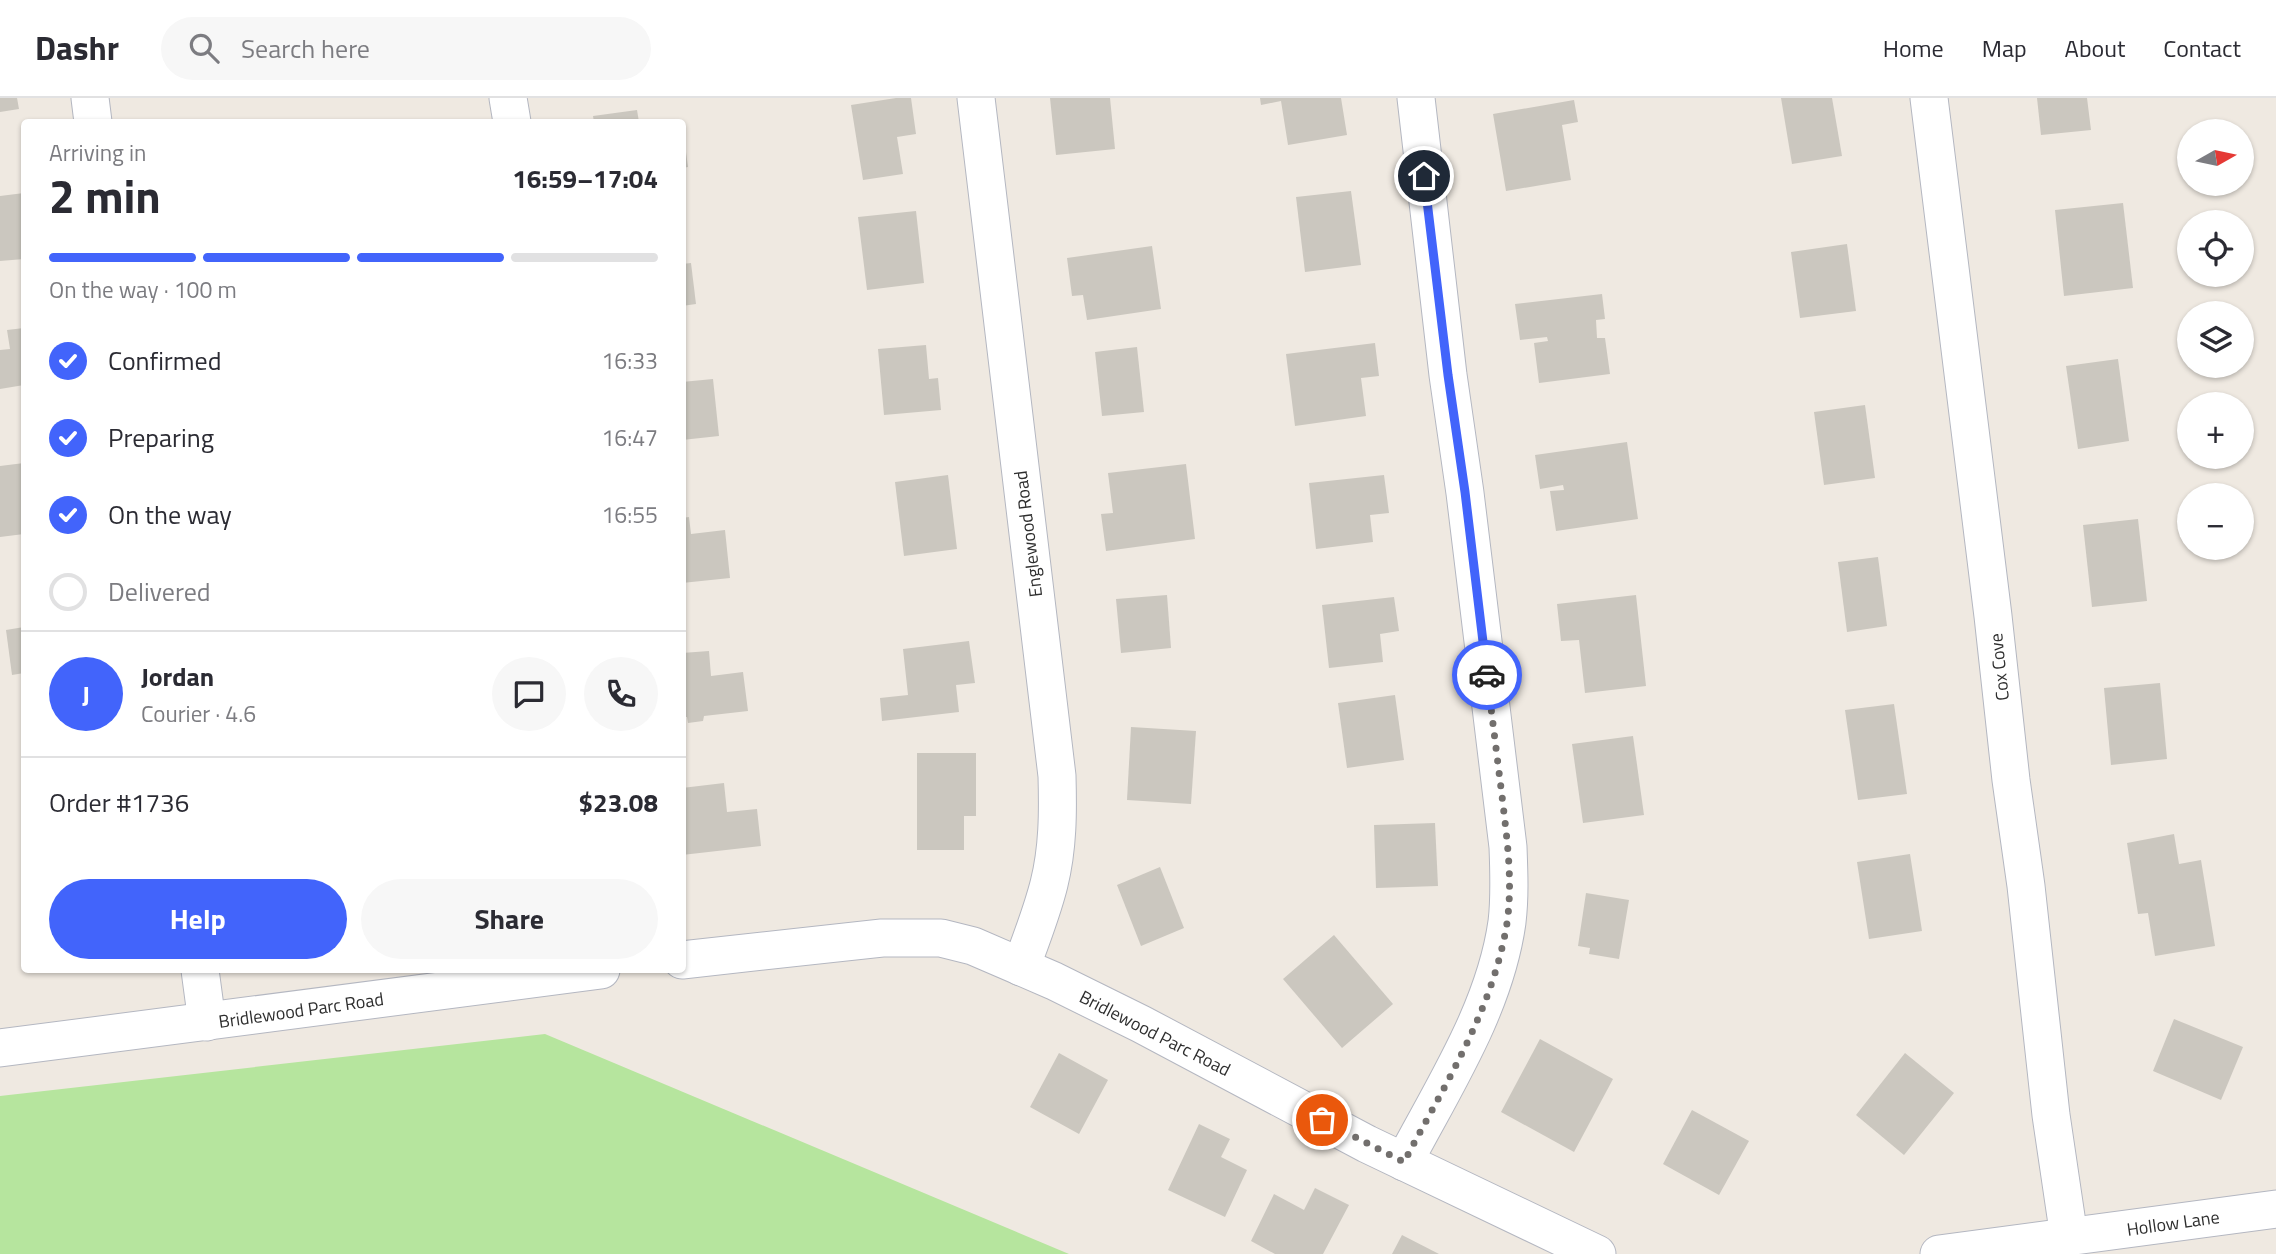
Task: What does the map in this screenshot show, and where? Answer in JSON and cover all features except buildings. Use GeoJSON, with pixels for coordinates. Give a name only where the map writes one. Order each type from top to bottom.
{"type":"FeatureCollection","features":[{"type":"Feature","properties":{"kind":"street"},"geometry":{"type":"LineString","coordinates":[[90,98],[93,119]]}},
{"type":"Feature","properties":{"kind":"street"},"geometry":{"type":"LineString","coordinates":[[508,98],[512,119]]}},
{"type":"Feature","properties":{"kind":"street","name":"Englewood Road"},"geometry":{"type":"LineString","coordinates":[[976,98],[1056,776],[1058,814],[1049,885],[1021,967]]}},
{"type":"Feature","properties":{"kind":"street"},"geometry":{"type":"LineString","coordinates":[[1404,1162],[1469,1040],[1493,978],[1507,924],[1510,884],[1416,98]]}},
{"type":"Feature","properties":{"kind":"street","name":"Cox Cove"},"geometry":{"type":"LineString","coordinates":[[1929,98],[2026,886],[2051,1115],[2069,1237]]}},
{"type":"Feature","properties":{"kind":"street","name":"Bridlewood Parc Road"},"geometry":{"type":"LineString","coordinates":[[686,960],[882,938],[941,938],[973,946],[1055,981],[1367,1144],[1597,1254]]}},
{"type":"Feature","properties":{"kind":"street"},"geometry":{"type":"LineString","coordinates":[[200,973],[207,1023]]}},
{"type":"Feature","properties":{"kind":"street","name":"Bridlewood Parc Road"},"geometry":{"type":"LineString","coordinates":[[0,1048],[579,973]]}},
{"type":"Feature","properties":{"kind":"street","name":"Hollow Lane"},"geometry":{"type":"LineString","coordinates":[[2069,1237],[2276,1209]]}},
{"type":"Feature","properties":{"kind":"street"},"geometry":{"type":"LineString","coordinates":[[1939,1254],[2069,1237]]}},
{"type":"Feature","properties":{"kind":"green space"},"geometry":{"type":"Polygon","coordinates":[[[545,1034],[1069,1254],[0,1254],[0,1096],[545,1034]]]}},
{"type":"Feature","properties":{"kind":"way so far"},"geometry":{"type":"LineString","coordinates":[[1322,1120],[1404,1162],[1469,1040],[1493,978],[1507,924],[1510,884],[1487,675]]}},
{"type":"Feature","properties":{"kind":"route"},"geometry":{"type":"LineString","coordinates":[[1424,176],[1487,675]]}}]}
